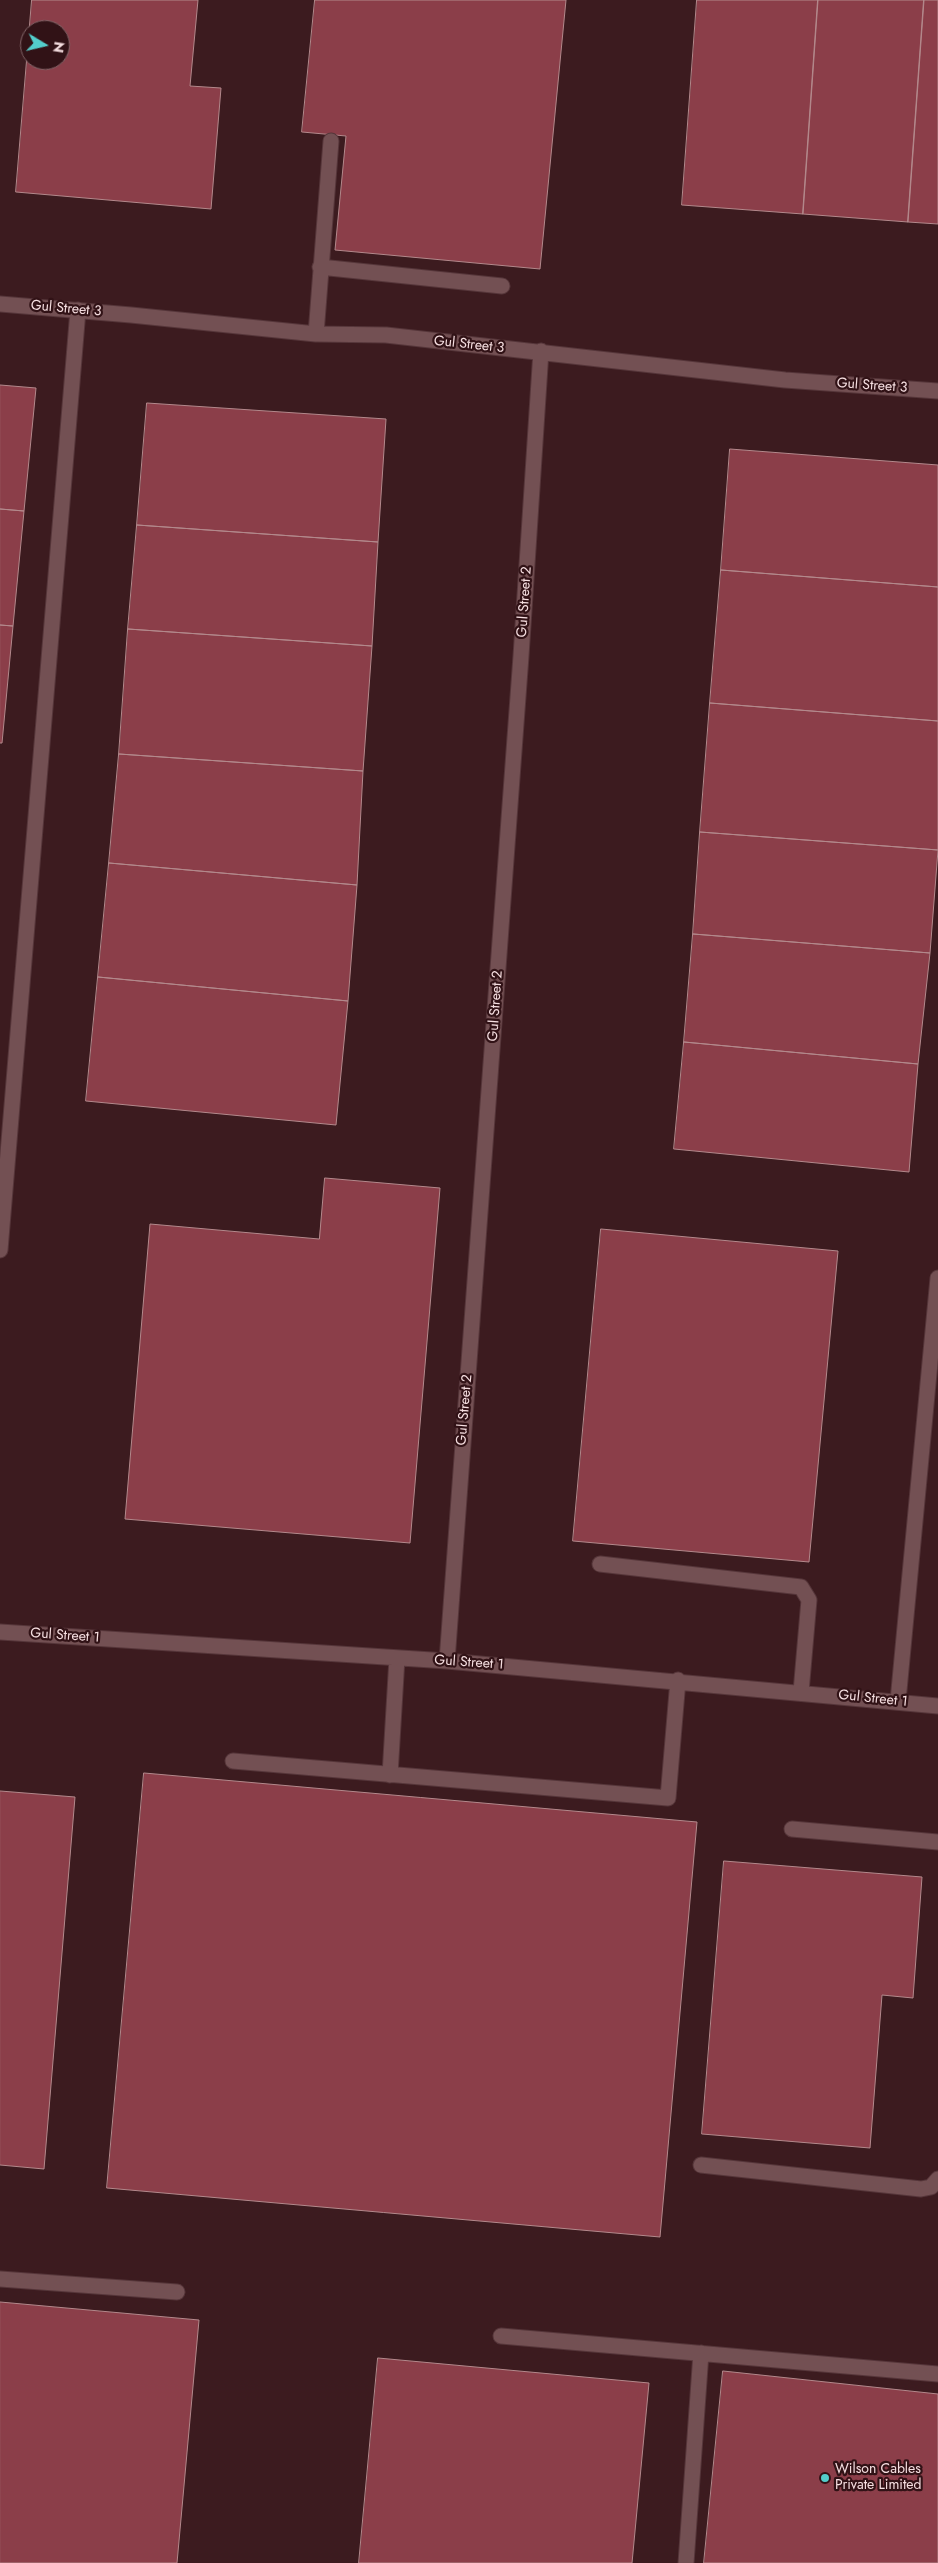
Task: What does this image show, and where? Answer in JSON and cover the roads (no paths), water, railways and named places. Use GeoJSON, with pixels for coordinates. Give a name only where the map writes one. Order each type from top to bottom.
{"type":"FeatureCollection","features":[{"type":"Feature","properties":{"kind":"street"},"geometry":{"type":"LineString","coordinates":[[316,334],[331,141]]}},
{"type":"Feature","properties":{"kind":"street"},"geometry":{"type":"LineString","coordinates":[[320,268],[502,286]]}},
{"type":"Feature","properties":{"kind":"street","name":"Gul Street 3"},"geometry":{"type":"LineString","coordinates":[[0,304],[316,334],[386,335],[785,380],[938,391]]}},
{"type":"Feature","properties":{"kind":"street"},"geometry":{"type":"LineString","coordinates":[[0,1250],[78,310]]}},
{"type":"Feature","properties":{"kind":"street","name":"Gul Street 2"},"geometry":{"type":"LineString","coordinates":[[447,1661],[520,676],[541,351]]}},
{"type":"Feature","properties":{"kind":"street"},"geometry":{"type":"LineString","coordinates":[[898,1701],[938,1278]]}},
{"type":"Feature","properties":{"kind":"street"},"geometry":{"type":"LineString","coordinates":[[600,1564],[801,1587],[810,1600],[801,1692]]}},
{"type":"Feature","properties":{"kind":"street","name":"Gul Street 1"},"geometry":{"type":"LineString","coordinates":[[0,1632],[447,1661],[678,1680],[938,1706]]}},
{"type":"Feature","properties":{"kind":"street"},"geometry":{"type":"LineString","coordinates":[[390,1774],[397,1658]]}},
{"type":"Feature","properties":{"kind":"street"},"geometry":{"type":"LineString","coordinates":[[233,1761],[668,1798],[678,1680]]}},
{"type":"Feature","properties":{"kind":"street"},"geometry":{"type":"LineString","coordinates":[[792,1829],[938,1842]]}},
{"type":"Feature","properties":{"kind":"street"},"geometry":{"type":"LineString","coordinates":[[701,2165],[921,2189],[931,2187],[938,2179]]}},
{"type":"Feature","properties":{"kind":"street"},"geometry":{"type":"LineString","coordinates":[[0,2279],[177,2292]]}},
{"type":"Feature","properties":{"kind":"street"},"geometry":{"type":"LineString","coordinates":[[500,2336],[938,2374]]}},
{"type":"Feature","properties":{"kind":"street"},"geometry":{"type":"LineString","coordinates":[[686,2563],[702,2353]]}},
{"type":"Feature","properties":{"kind":"place","name":"Wilson Cables Private Limited"},"geometry":{"type":"Point","coordinates":[825,2478]}}]}
